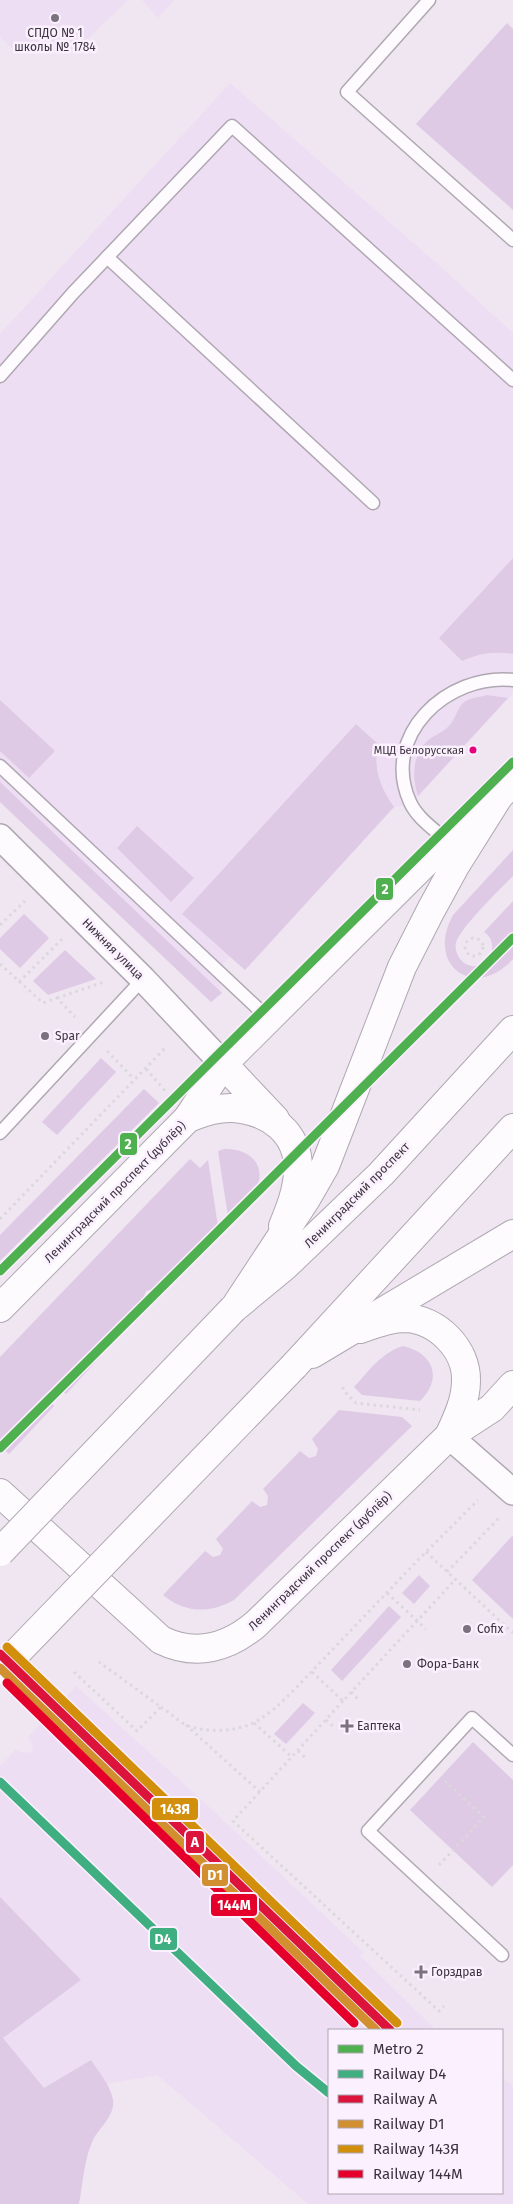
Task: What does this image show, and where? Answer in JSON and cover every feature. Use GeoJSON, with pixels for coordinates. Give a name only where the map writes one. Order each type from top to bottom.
{"type":"FeatureCollection","features":[{"type":"Feature","properties":{"kind":"main road","name":"Ленинградский проспект (дублёр)"},"geometry":{"type":"LineString","coordinates":[[0,1308],[188,1118],[223,1064],[447,841],[506,789]]}},
{"type":"Feature","properties":{"kind":"main road","name":"Ленинградский проспект (дублёр)"},"geometry":{"type":"LineString","coordinates":[[233,1309],[273,1246],[293,1219],[325,1166],[402,967],[451,873],[506,789]]}},
{"type":"Feature","properties":{"kind":"main road","name":"Ленинградский проспект"},"geometry":{"type":"LineString","coordinates":[[233,1309],[285,1266],[381,1174],[513,1030]]}},
{"type":"Feature","properties":{"kind":"main road"},"geometry":{"type":"LineString","coordinates":[[223,1064],[281,1126],[295,1146],[298,1170],[294,1195],[289,1213],[273,1246]]}},
{"type":"Feature","properties":{"kind":"main road"},"geometry":{"type":"LineString","coordinates":[[188,1118],[211,1110],[232,1108],[258,1113],[281,1126]]}},
{"type":"Feature","properties":{"kind":"main road"},"geometry":{"type":"LineString","coordinates":[[0,1670],[294,1366],[513,1128]]}},
{"type":"Feature","properties":{"kind":"main road"},"geometry":{"type":"LineString","coordinates":[[294,1366],[332,1340],[513,1234]]}},
{"type":"Feature","properties":{"kind":"main road"},"geometry":{"type":"LineString","coordinates":[[0,1552],[233,1309]]}},
{"type":"Feature","properties":{"kind":"main road"},"geometry":{"type":"LineString","coordinates":[[332,1340],[376,1324],[405,1318],[426,1323],[444,1334],[458,1349],[466,1367],[466,1382],[461,1409],[449,1436]]}},
{"type":"Feature","properties":{"kind":"main road","name":"Ленинградский проспект (дублёр)"},"geometry":{"type":"LineString","coordinates":[[0,1493],[154,1634],[169,1644],[194,1649],[211,1648],[236,1640],[256,1624],[449,1436],[492,1408],[513,1385]]}},
{"type":"Feature","properties":{"kind":"street","name":"Нижняя улица"},"geometry":{"type":"LineString","coordinates":[[0,837],[143,978],[223,1064]]}},
{"type":"Feature","properties":{"kind":"street"},"geometry":{"type":"LineString","coordinates":[[449,1436],[513,1492]]}},
{"type":"Feature","properties":{"kind":"lane"},"geometry":{"type":"LineString","coordinates":[[429,0],[347,92],[513,240]]}},
{"type":"Feature","properties":{"kind":"lane"},"geometry":{"type":"LineString","coordinates":[[0,376],[107,257],[232,126],[513,380]]}},
{"type":"Feature","properties":{"kind":"lane"},"geometry":{"type":"LineString","coordinates":[[107,257],[373,503]]}},
{"type":"Feature","properties":{"kind":"lane"},"geometry":{"type":"LineString","coordinates":[[447,841],[419,815],[407,793],[403,767],[404,753],[409,739],[423,717],[447,694],[471,683],[513,680]]}},
{"type":"Feature","properties":{"kind":"lane"},"geometry":{"type":"LineString","coordinates":[[0,766],[268,1018]]}},
{"type":"Feature","properties":{"kind":"lane"},"geometry":{"type":"LineString","coordinates":[[0,1133],[143,978]]}},
{"type":"Feature","properties":{"kind":"lane"},"geometry":{"type":"LineString","coordinates":[[502,1955],[368,1831],[472,1718],[513,1755]]}},
{"type":"Feature","properties":{"kind":"path"},"geometry":{"type":"LineString","coordinates":[[0,925],[28,897]]}},
{"type":"Feature","properties":{"kind":"path"},"geometry":{"type":"LineString","coordinates":[[18,982],[66,935]]}},
{"type":"Feature","properties":{"kind":"path"},"geometry":{"type":"LineString","coordinates":[[469,939],[480,940],[483,945],[482,950],[479,955],[468,955],[465,950],[465,944],[469,939]]}},
{"type":"Feature","properties":{"kind":"path"},"geometry":{"type":"LineString","coordinates":[[0,964],[42,1003],[110,980]]}},
{"type":"Feature","properties":{"kind":"path"},"geometry":{"type":"LineString","coordinates":[[57,998],[134,1079]]}},
{"type":"Feature","properties":{"kind":"path"},"geometry":{"type":"LineString","coordinates":[[0,1219],[171,1042]]}},
{"type":"Feature","properties":{"kind":"path"},"geometry":{"type":"LineString","coordinates":[[146,1069],[166,1092]]}},
{"type":"Feature","properties":{"kind":"path"},"geometry":{"type":"LineString","coordinates":[[343,1386],[343,1390],[356,1403],[420,1410]]}},
{"type":"Feature","properties":{"kind":"path"},"geometry":{"type":"LineString","coordinates":[[185,1725],[221,1730],[254,1723],[273,1710],[481,1497]]}},
{"type":"Feature","properties":{"kind":"path"},"geometry":{"type":"LineString","coordinates":[[447,1572],[502,1516]]}},
{"type":"Feature","properties":{"kind":"path"},"geometry":{"type":"LineString","coordinates":[[426,1552],[513,1633]]}},
{"type":"Feature","properties":{"kind":"path"},"geometry":{"type":"LineString","coordinates":[[444,2006],[439,2012],[233,1821],[455,1580]]}},
{"type":"Feature","properties":{"kind":"path"},"geometry":{"type":"LineString","coordinates":[[387,1593],[426,1629]]}},
{"type":"Feature","properties":{"kind":"path"},"geometry":{"type":"LineString","coordinates":[[99,1662],[185,1725],[260,1792]]}},
{"type":"Feature","properties":{"kind":"path"},"geometry":{"type":"LineString","coordinates":[[74,1672],[137,1731],[161,1706]]}},
{"type":"Feature","properties":{"kind":"path"},"geometry":{"type":"LineString","coordinates":[[312,1672],[343,1701]]}},
{"type":"Feature","properties":{"kind":"path"},"geometry":{"type":"LineString","coordinates":[[351,1692],[360,1701]]}},
{"type":"Feature","properties":{"kind":"path"},"geometry":{"type":"LineString","coordinates":[[326,1720],[335,1728]]}},
{"type":"Feature","properties":{"kind":"path"},"geometry":{"type":"LineString","coordinates":[[254,1723],[292,1757]]}},
{"type":"Feature","properties":{"kind":"path"},"geometry":{"type":"LineString","coordinates":[[298,1751],[307,1759]]}},
{"type":"Feature","properties":{"kind":"path"},"geometry":{"type":"LineString","coordinates":[[423,1882],[484,1817],[458,1793]]}},
{"type":"Feature","properties":{"kind":"shaded area","name":"СПДО № 1 школы № 1784"},"geometry":{"type":"Polygon","coordinates":[[[0,0],[128,0],[77,49],[17,54],[0,36],[0,0]]]}},
{"type":"Feature","properties":{"kind":"shaded area"},"geometry":{"type":"Polygon","coordinates":[[[142,0],[174,0],[158,18],[142,0]]]}},
{"type":"Feature","properties":{"kind":"shaded area"},"geometry":{"type":"Polygon","coordinates":[[[507,23],[513,29],[513,210],[416,124],[507,23]]]}},
{"type":"Feature","properties":{"kind":"shaded area"},"geometry":{"type":"Polygon","coordinates":[[[230,83],[441,267],[513,333],[513,693],[411,804],[394,807],[245,970],[230,957],[217,969],[222,993],[211,1002],[0,802],[0,334],[230,83]]]}},
{"type":"Feature","properties":{"kind":"shaded area"},"geometry":{"type":"Polygon","coordinates":[[[513,558],[513,654],[487,653],[462,661],[439,638],[513,558]]]}},
{"type":"Feature","properties":{"kind":"shaded area"},"geometry":{"type":"Polygon","coordinates":[[[487,695],[508,698],[418,796],[414,768],[421,748],[428,740],[448,727],[464,702],[487,695]]]}},
{"type":"Feature","properties":{"kind":"shaded area"},"geometry":{"type":"Polygon","coordinates":[[[0,700],[55,751],[29,778],[0,751],[0,700]]]}},
{"type":"Feature","properties":{"kind":"shaded area"},"geometry":{"type":"Polygon","coordinates":[[[356,724],[378,744],[377,770],[381,785],[394,807],[245,970],[182,914],[356,724]]]}},
{"type":"Feature","properties":{"kind":"shaded area"},"geometry":{"type":"Polygon","coordinates":[[[0,782],[222,993],[211,1002],[0,802],[0,782]]]}},
{"type":"Feature","properties":{"kind":"shaded area"},"geometry":{"type":"Polygon","coordinates":[[[137,826],[194,878],[171,902],[117,848],[137,826]]]}},
{"type":"Feature","properties":{"kind":"shaded area"},"geometry":{"type":"Polygon","coordinates":[[[513,850],[513,876],[464,928],[456,943],[456,950],[462,962],[468,965],[481,965],[486,961],[490,956],[492,943],[484,932],[513,901],[513,959],[498,971],[484,977],[470,977],[458,972],[450,962],[445,949],[446,933],[453,915],[513,850]]]}},
{"type":"Feature","properties":{"kind":"shaded area"},"geometry":{"type":"Polygon","coordinates":[[[24,914],[49,938],[20,968],[0,949],[0,938],[24,914]]]}},
{"type":"Feature","properties":{"kind":"shaded area"},"geometry":{"type":"Polygon","coordinates":[[[65,950],[96,979],[48,995],[33,981],[65,950]]]}},
{"type":"Feature","properties":{"kind":"shaded area"},"geometry":{"type":"Polygon","coordinates":[[[101,1058],[116,1072],[57,1135],[42,1122],[101,1058]]]}},
{"type":"Feature","properties":{"kind":"shaded area"},"geometry":{"type":"Polygon","coordinates":[[[144,1089],[159,1103],[0,1261],[0,1235],[144,1089]]]}},
{"type":"Feature","properties":{"kind":"shaded area"},"geometry":{"type":"Polygon","coordinates":[[[224,1149],[244,1152],[256,1162],[259,1170],[257,1187],[252,1197],[229,1223],[218,1151],[224,1149]]]}},
{"type":"Feature","properties":{"kind":"shaded area"},"geometry":{"type":"Polygon","coordinates":[[[190,1159],[200,1168],[208,1160],[219,1233],[161,1294],[154,1289],[146,1291],[144,1297],[149,1306],[114,1343],[107,1339],[100,1341],[97,1346],[102,1355],[66,1394],[58,1388],[50,1390],[49,1399],[54,1406],[9,1454],[0,1446],[0,1357],[190,1159]]]}},
{"type":"Feature","properties":{"kind":"shaded area"},"geometry":{"type":"Polygon","coordinates":[[[403,1346],[414,1349],[422,1354],[432,1368],[431,1384],[427,1393],[420,1401],[362,1395],[354,1387],[382,1357],[403,1346]]]}},
{"type":"Feature","properties":{"kind":"shaded area"},"geometry":{"type":"Polygon","coordinates":[[[339,1410],[402,1417],[412,1426],[234,1600],[215,1608],[197,1610],[180,1605],[163,1595],[205,1551],[213,1557],[220,1555],[223,1549],[216,1539],[252,1501],[260,1507],[267,1505],[268,1496],[263,1489],[300,1451],[309,1458],[316,1456],[318,1449],[312,1439],[339,1410]]]}},
{"type":"Feature","properties":{"kind":"shaded area"},"geometry":{"type":"Polygon","coordinates":[[[513,1537],[513,1619],[472,1580],[513,1537]]]}},
{"type":"Feature","properties":{"kind":"shaded area"},"geometry":{"type":"Polygon","coordinates":[[[419,1575],[430,1586],[414,1604],[402,1593],[419,1575]]]}},
{"type":"Feature","properties":{"kind":"shaded area"},"geometry":{"type":"Polygon","coordinates":[[[389,1606],[401,1617],[342,1681],[331,1670],[389,1606]]]}},
{"type":"Feature","properties":{"kind":"shaded area"},"geometry":{"type":"Polygon","coordinates":[[[76,1686],[206,1804],[363,1952],[360,1956],[435,2029],[328,2029],[328,2194],[503,2194],[503,2078],[513,2086],[513,2204],[308,2204],[157,2075],[106,2084],[91,2060],[44,2089],[3,2038],[81,1980],[0,1897],[0,1766],[16,1749],[23,1753],[31,1752],[33,1745],[28,1737],[76,1686]]]}},
{"type":"Feature","properties":{"kind":"shaded area"},"geometry":{"type":"Polygon","coordinates":[[[303,1703],[315,1713],[286,1744],[274,1734],[303,1703]]]}},
{"type":"Feature","properties":{"kind":"shaded area"},"geometry":{"type":"Polygon","coordinates":[[[473,1742],[513,1780],[513,1865],[492,1887],[410,1810],[473,1742]]]}},
{"type":"Feature","properties":{"kind":"shaded area"},"geometry":{"type":"Polygon","coordinates":[[[0,1897],[81,1980],[3,2038],[44,2088],[91,2060],[112,2095],[112,2111],[93,2140],[88,2155],[79,2204],[0,2204],[0,1897]]]}},
{"type":"Feature","properties":{"kind":"metro line","name":"2"},"geometry":{"type":"LineString","coordinates":[[0,1271],[513,762]]}},
{"type":"Feature","properties":{"kind":"metro line","name":"2"},"geometry":{"type":"LineString","coordinates":[[0,1448],[513,938]]}},
{"type":"Feature","properties":{"kind":"rail line","name":"143Я"},"geometry":{"type":"LineString","coordinates":[[7,1647],[397,2023]]}},
{"type":"Feature","properties":{"kind":"rail line","name":"A"},"geometry":{"type":"LineString","coordinates":[[0,1654],[389,2029]]}},
{"type":"Feature","properties":{"kind":"rail line","name":"D1"},"geometry":{"type":"LineString","coordinates":[[0,1668],[375,2029]]}},
{"type":"Feature","properties":{"kind":"rail line","name":"144М"},"geometry":{"type":"LineString","coordinates":[[7,1683],[354,2023]]}},
{"type":"Feature","properties":{"kind":"rail line","name":"D4"},"geometry":{"type":"LineString","coordinates":[[0,1782],[296,2066],[328,2092]]}},
{"type":"Feature","properties":{"kind":"place","name":"СПДО № 1 школы № 1784"},"geometry":{"type":"Point","coordinates":[55,18]}},
{"type":"Feature","properties":{"kind":"place","name":"МЦД Белорусская"},"geometry":{"type":"Point","coordinates":[473,750]}},
{"type":"Feature","properties":{"kind":"place","name":"Spar"},"geometry":{"type":"Point","coordinates":[45,1036]}},
{"type":"Feature","properties":{"kind":"place","name":"Cofix"},"geometry":{"type":"Point","coordinates":[467,1629]}},
{"type":"Feature","properties":{"kind":"place","name":"Фора-Банк"},"geometry":{"type":"Point","coordinates":[407,1664]}},
{"type":"Feature","properties":{"kind":"place","name":"Еаптека"},"geometry":{"type":"Point","coordinates":[347,1726]}},
{"type":"Feature","properties":{"kind":"place","name":"Горздрав"},"geometry":{"type":"Point","coordinates":[421,1972]}}]}
